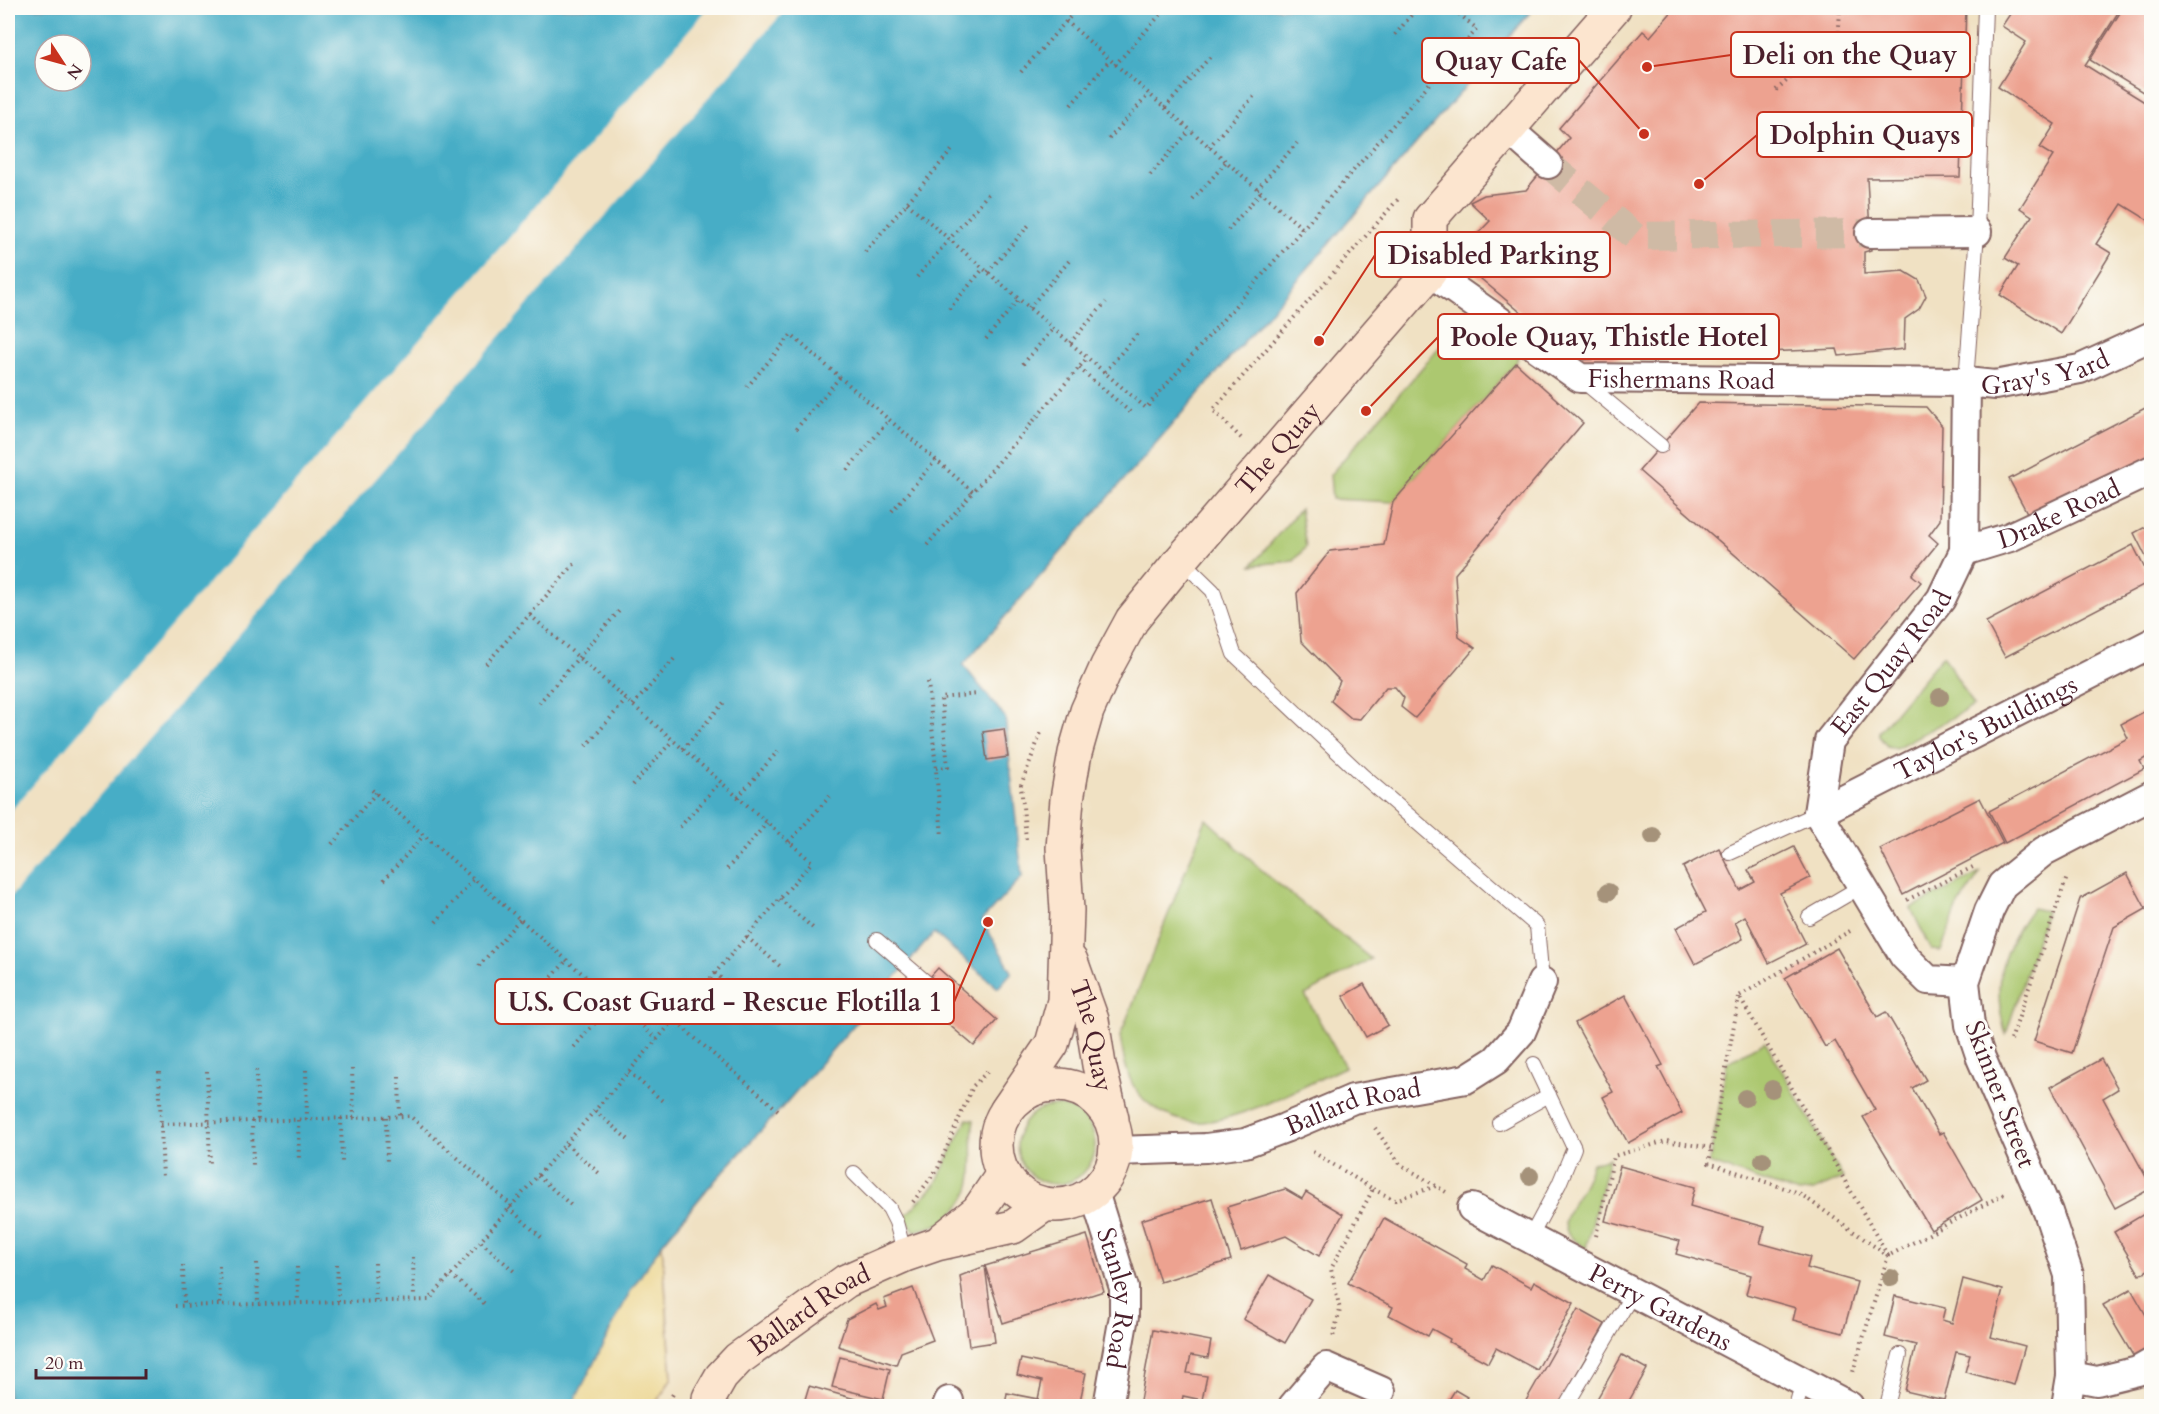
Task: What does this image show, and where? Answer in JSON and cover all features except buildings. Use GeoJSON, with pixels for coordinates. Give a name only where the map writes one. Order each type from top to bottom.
{"type":"FeatureCollection","features":[{"type":"Feature","properties":{"kind":"street"},"geometry":{"type":"LineString","coordinates":[[1430,272],[1430,219],[1614,8]]}},
{"type":"Feature","properties":{"kind":"street"},"geometry":{"type":"LineString","coordinates":[[1508,129],[1548,164]]}},
{"type":"Feature","properties":{"kind":"street"},"geometry":{"type":"LineString","coordinates":[[1870,233],[1977,232]]}},
{"type":"Feature","properties":{"kind":"street","name":"Fishermans Road"},"geometry":{"type":"LineString","coordinates":[[1430,272],[1580,378],[1966,382]]}},
{"type":"Feature","properties":{"kind":"street","name":"The Quay"},"geometry":{"type":"LineString","coordinates":[[1007,1110],[1052,1044],[1064,1000],[1067,910],[1063,848],[1067,799],[1075,753],[1084,722],[1107,666],[1132,620],[1181,560],[1430,272]]}},
{"type":"Feature","properties":{"kind":"street","name":"Gray's Yard"},"geometry":{"type":"LineString","coordinates":[[1966,382],[1995,385],[2080,369],[2151,336]]}},
{"type":"Feature","properties":{"kind":"street","name":"East Quay Road"},"geometry":{"type":"LineString","coordinates":[[1818,813],[1829,741],[1941,600],[1964,551],[1966,382]]}},
{"type":"Feature","properties":{"kind":"street","name":"Drake Road"},"geometry":{"type":"LineString","coordinates":[[1964,551],[2010,537],[2151,470]]}},
{"type":"Feature","properties":{"kind":"street","name":"Taylor's Buildings"},"geometry":{"type":"LineString","coordinates":[[1818,813],[2151,643]]}},
{"type":"Feature","properties":{"kind":"street","name":"Skinner Street"},"geometry":{"type":"LineString","coordinates":[[2066,1407],[2071,1376],[2069,1275],[2048,1212],[1981,1058],[1970,1025],[1965,982],[1989,911],[2002,885],[2044,851],[2151,795]]}},
{"type":"Feature","properties":{"kind":"street"},"geometry":{"type":"LineString","coordinates":[[1818,813],[1904,956],[1928,980],[1965,982]]}},
{"type":"Feature","properties":{"kind":"street","name":"The Quay"},"geometry":{"type":"LineString","coordinates":[[1066,948],[1092,1020],[1115,1138]]}},
{"type":"Feature","properties":{"kind":"street","name":"Ballard Road"},"geometry":{"type":"LineString","coordinates":[[1115,1138],[1206,1148],[1245,1143],[1279,1131],[1353,1098],[1466,1078],[1496,1060],[1521,1032],[1542,982]]}},
{"type":"Feature","properties":{"kind":"street"},"geometry":{"type":"LineString","coordinates":[[1056,1085],[1074,1088],[1091,1095],[1104,1109],[1115,1138],[1112,1167],[1105,1180],[1094,1192],[1065,1205],[1044,1205],[1019,1193],[1003,1174],[996,1146],[999,1127],[1007,1110],[1021,1097],[1037,1088],[1056,1085]]}},
{"type":"Feature","properties":{"kind":"street","name":"Ballard Road"},"geometry":{"type":"LineString","coordinates":[[937,1244],[978,1210],[1003,1174]]}},
{"type":"Feature","properties":{"kind":"street","name":"Stanley Road"},"geometry":{"type":"LineString","coordinates":[[1094,1192],[1124,1288],[1124,1316],[1108,1407]]}},
{"type":"Feature","properties":{"kind":"street","name":"Ballard Road"},"geometry":{"type":"LineString","coordinates":[[709,1407],[709,1398],[721,1377],[738,1359],[846,1281],[905,1255],[937,1244],[1013,1227],[1044,1205]]}},
{"type":"Feature","properties":{"kind":"street","name":"Perry Gardens"},"geometry":{"type":"LineString","coordinates":[[1472,1208],[1633,1293],[1799,1394],[1847,1405]]}},
{"type":"Feature","properties":{"kind":"street"},"geometry":{"type":"LineString","coordinates":[[2071,1376],[2097,1381],[2138,1371],[2151,1363]]}},
{"type":"Feature","properties":{"kind":"street"},"geometry":{"type":"LineString","coordinates":[[1293,1407],[1326,1366],[1381,1391]]}},
{"type":"Feature","properties":{"kind":"lane"},"geometry":{"type":"LineString","coordinates":[[1966,382],[1977,232],[1985,8]]}},
{"type":"Feature","properties":{"kind":"lane"},"geometry":{"type":"LineString","coordinates":[[1580,378],[1661,446]]}},
{"type":"Feature","properties":{"kind":"lane"},"geometry":{"type":"LineString","coordinates":[[1181,560],[1213,591],[1234,654],[1362,775],[1537,926],[1542,982]]}},
{"type":"Feature","properties":{"kind":"lane"},"geometry":{"type":"LineString","coordinates":[[1730,853],[1818,813]]}},
{"type":"Feature","properties":{"kind":"lane"},"geometry":{"type":"LineString","coordinates":[[1809,917],[1862,886]]}},
{"type":"Feature","properties":{"kind":"lane"},"geometry":{"type":"LineString","coordinates":[[877,940],[926,982]]}},
{"type":"Feature","properties":{"kind":"lane"},"geometry":{"type":"LineString","coordinates":[[1530,1238],[1574,1148],[1534,1064]]}},
{"type":"Feature","properties":{"kind":"lane"},"geometry":{"type":"LineString","coordinates":[[1499,1123],[1549,1095]]}},
{"type":"Feature","properties":{"kind":"lane"},"geometry":{"type":"LineString","coordinates":[[854,1173],[890,1208],[905,1255]]}},
{"type":"Feature","properties":{"kind":"lane"},"geometry":{"type":"LineString","coordinates":[[1566,1407],[1633,1293]]}},
{"type":"Feature","properties":{"kind":"lane"},"geometry":{"type":"LineString","coordinates":[[1887,1407],[1900,1355]]}},
{"type":"Feature","properties":{"kind":"path"},"geometry":{"type":"LineString","coordinates":[[1021,72],[1078,8]]}},
{"type":"Feature","properties":{"kind":"path"},"geometry":{"type":"LineString","coordinates":[[1395,35],[1418,8]]}},
{"type":"Feature","properties":{"kind":"path"},"geometry":{"type":"LineString","coordinates":[[907,203],[1146,408],[1477,29],[1452,8]]}},
{"type":"Feature","properties":{"kind":"path"},"geometry":{"type":"LineString","coordinates":[[1776,90],[1802,69],[1837,65],[1840,8]]}},
{"type":"Feature","properties":{"kind":"path"},"geometry":{"type":"LineString","coordinates":[[1115,65],[1161,14]]}},
{"type":"Feature","properties":{"kind":"path"},"geometry":{"type":"LineString","coordinates":[[1066,21],[1303,229]]}},
{"type":"Feature","properties":{"kind":"path"},"geometry":{"type":"LineString","coordinates":[[1165,108],[1210,57]]}},
{"type":"Feature","properties":{"kind":"path"},"geometry":{"type":"LineString","coordinates":[[1071,105],[1110,60]]}},
{"type":"Feature","properties":{"kind":"path"},"geometry":{"type":"LineString","coordinates":[[1109,139],[1149,94]]}},
{"type":"Feature","properties":{"kind":"path"},"geometry":{"type":"LineString","coordinates":[[1209,147],[1254,96]]}},
{"type":"Feature","properties":{"kind":"path"},"geometry":{"type":"LineString","coordinates":[[1150,175],[1190,130]]}},
{"type":"Feature","properties":{"kind":"path"},"geometry":{"type":"LineString","coordinates":[[1228,230],[1297,143]]}},
{"type":"Feature","properties":{"kind":"path"},"geometry":{"type":"LineString","coordinates":[[865,252],[952,150]]}},
{"type":"Feature","properties":{"kind":"path"},"geometry":{"type":"LineString","coordinates":[[1192,200],[1226,162]]}},
{"type":"Feature","properties":{"kind":"path"},"geometry":{"type":"LineString","coordinates":[[917,277],[989,193]]}},
{"type":"Feature","properties":{"kind":"path"},"geometry":{"type":"LineString","coordinates":[[1234,447],[1242,438],[1213,410],[1403,194]]}},
{"type":"Feature","properties":{"kind":"path"},"geometry":{"type":"LineString","coordinates":[[988,273],[1029,225]]}},
{"type":"Feature","properties":{"kind":"path"},"geometry":{"type":"LineString","coordinates":[[1029,308],[1069,261]]}},
{"type":"Feature","properties":{"kind":"path"},"geometry":{"type":"LineString","coordinates":[[949,309],[983,269]]}},
{"type":"Feature","properties":{"kind":"path"},"geometry":{"type":"LineString","coordinates":[[986,339],[1019,299]]}},
{"type":"Feature","properties":{"kind":"path"},"geometry":{"type":"LineString","coordinates":[[1070,343],[1106,302]]}},
{"type":"Feature","properties":{"kind":"path"},"geometry":{"type":"LineString","coordinates":[[1023,364],[1053,328]]}},
{"type":"Feature","properties":{"kind":"path"},"geometry":{"type":"LineString","coordinates":[[1105,372],[1137,334]]}},
{"type":"Feature","properties":{"kind":"path"},"geometry":{"type":"LineString","coordinates":[[747,387],[791,335],[973,492]]}},
{"type":"Feature","properties":{"kind":"path"},"geometry":{"type":"LineString","coordinates":[[927,545],[1087,358]]}},
{"type":"Feature","properties":{"kind":"path"},"geometry":{"type":"LineString","coordinates":[[1079,368],[1130,412]]}},
{"type":"Feature","properties":{"kind":"path"},"geometry":{"type":"LineString","coordinates":[[796,429],[840,377]]}},
{"type":"Feature","properties":{"kind":"path"},"geometry":{"type":"LineString","coordinates":[[847,470],[889,420]]}},
{"type":"Feature","properties":{"kind":"path"},"geometry":{"type":"LineString","coordinates":[[892,511],[936,460]]}},
{"type":"Feature","properties":{"kind":"path"},"geometry":{"type":"LineString","coordinates":[[486,664],[577,561]]}},
{"type":"Feature","properties":{"kind":"path"},"geometry":{"type":"LineString","coordinates":[[539,703],[619,611]]}},
{"type":"Feature","properties":{"kind":"path"},"geometry":{"type":"LineString","coordinates":[[175,1306],[429,1300],[812,862],[530,615]]}},
{"type":"Feature","properties":{"kind":"path"},"geometry":{"type":"LineString","coordinates":[[633,705],[675,658]]}},
{"type":"Feature","properties":{"kind":"path"},"geometry":{"type":"LineString","coordinates":[[928,682],[942,836]]}},
{"type":"Feature","properties":{"kind":"path"},"geometry":{"type":"LineString","coordinates":[[936,768],[948,767],[941,698],[977,694]]}},
{"type":"Feature","properties":{"kind":"path"},"geometry":{"type":"LineString","coordinates":[[586,746],[626,699]]}},
{"type":"Feature","properties":{"kind":"path"},"geometry":{"type":"LineString","coordinates":[[683,749],[726,700]]}},
{"type":"Feature","properties":{"kind":"path"},"geometry":{"type":"LineString","coordinates":[[1026,843],[1021,784],[1044,726]]}},
{"type":"Feature","properties":{"kind":"path"},"geometry":{"type":"LineString","coordinates":[[633,785],[673,740]]}},
{"type":"Feature","properties":{"kind":"path"},"geometry":{"type":"LineString","coordinates":[[738,797],[778,751]]}},
{"type":"Feature","properties":{"kind":"path"},"geometry":{"type":"LineString","coordinates":[[680,827],[720,782]]}},
{"type":"Feature","properties":{"kind":"path"},"geometry":{"type":"LineString","coordinates":[[332,844],[374,792],[657,1039]]}},
{"type":"Feature","properties":{"kind":"path"},"geometry":{"type":"LineString","coordinates":[[789,842],[830,796]]}},
{"type":"Feature","properties":{"kind":"path"},"geometry":{"type":"LineString","coordinates":[[727,869],[767,823]]}},
{"type":"Feature","properties":{"kind":"path"},"geometry":{"type":"LineString","coordinates":[[1995,1089],[2083,831]]}},
{"type":"Feature","properties":{"kind":"path"},"geometry":{"type":"LineString","coordinates":[[384,880],[424,835]]}},
{"type":"Feature","properties":{"kind":"path"},"geometry":{"type":"LineString","coordinates":[[1888,1256],[1799,1193],[1709,1163],[1739,996],[1879,914],[1979,864]]}},
{"type":"Feature","properties":{"kind":"path"},"geometry":{"type":"LineString","coordinates":[[436,922],[474,879]]}},
{"type":"Feature","properties":{"kind":"path"},"geometry":{"type":"LineString","coordinates":[[780,899],[815,930]]}},
{"type":"Feature","properties":{"kind":"path"},"geometry":{"type":"LineString","coordinates":[[479,966],[520,919]]}},
{"type":"Feature","properties":{"kind":"path"},"geometry":{"type":"LineString","coordinates":[[746,937],[782,968]]}},
{"type":"Feature","properties":{"kind":"path"},"geometry":{"type":"LineString","coordinates":[[528,1004],[567,960]]}},
{"type":"Feature","properties":{"kind":"path"},"geometry":{"type":"LineString","coordinates":[[715,973],[750,1003]]}},
{"type":"Feature","properties":{"kind":"path"},"geometry":{"type":"LineString","coordinates":[[1739,996],[1888,1256],[1847,1405]]}},
{"type":"Feature","properties":{"kind":"path"},"geometry":{"type":"LineString","coordinates":[[574,1047],[614,1001]]}},
{"type":"Feature","properties":{"kind":"path"},"geometry":{"type":"LineString","coordinates":[[674,1020],[779,1111]]}},
{"type":"Feature","properties":{"kind":"path"},"geometry":{"type":"LineString","coordinates":[[896,1222],[920,1195],[938,1168],[973,1086],[997,1062]]}},
{"type":"Feature","properties":{"kind":"path"},"geometry":{"type":"LineString","coordinates":[[352,1069],[354,1118]]}},
{"type":"Feature","properties":{"kind":"path"},"geometry":{"type":"LineString","coordinates":[[306,1070],[307,1119]]}},
{"type":"Feature","properties":{"kind":"path"},"geometry":{"type":"LineString","coordinates":[[207,1071],[210,1166]]}},
{"type":"Feature","properties":{"kind":"path"},"geometry":{"type":"LineString","coordinates":[[256,1071],[258,1121]]}},
{"type":"Feature","properties":{"kind":"path"},"geometry":{"type":"LineString","coordinates":[[629,1071],[665,1103]]}},
{"type":"Feature","properties":{"kind":"path"},"geometry":{"type":"LineString","coordinates":[[159,1072],[162,1179]]}},
{"type":"Feature","properties":{"kind":"path"},"geometry":{"type":"LineString","coordinates":[[399,1077],[400,1116]]}},
{"type":"Feature","properties":{"kind":"path"},"geometry":{"type":"LineString","coordinates":[[595,1111],[630,1142]]}},
{"type":"Feature","properties":{"kind":"path"},"geometry":{"type":"LineString","coordinates":[[161,1124],[410,1116],[543,1239]]}},
{"type":"Feature","properties":{"kind":"path"},"geometry":{"type":"LineString","coordinates":[[386,1117],[387,1165]]}},
{"type":"Feature","properties":{"kind":"path"},"geometry":{"type":"LineString","coordinates":[[341,1119],[342,1164]]}},
{"type":"Feature","properties":{"kind":"path"},"geometry":{"type":"LineString","coordinates":[[298,1120],[299,1163]]}},
{"type":"Feature","properties":{"kind":"path"},"geometry":{"type":"LineString","coordinates":[[252,1121],[253,1167]]}},
{"type":"Feature","properties":{"kind":"path"},"geometry":{"type":"LineString","coordinates":[[1279,1131],[1395,1200],[1437,1186]]}},
{"type":"Feature","properties":{"kind":"path"},"geometry":{"type":"LineString","coordinates":[[1588,1269],[1614,1156],[1666,1141],[1712,1148]]}},
{"type":"Feature","properties":{"kind":"path"},"geometry":{"type":"LineString","coordinates":[[566,1144],[600,1174]]}},
{"type":"Feature","properties":{"kind":"path"},"geometry":{"type":"LineString","coordinates":[[1400,1164],[1472,1208]]}},
{"type":"Feature","properties":{"kind":"path"},"geometry":{"type":"LineString","coordinates":[[538,1176],[573,1207]]}},
{"type":"Feature","properties":{"kind":"path"},"geometry":{"type":"LineString","coordinates":[[1888,1256],[2034,1178]]}},
{"type":"Feature","properties":{"kind":"path"},"geometry":{"type":"LineString","coordinates":[[1326,1366],[1340,1310],[1331,1269],[1373,1189]]}},
{"type":"Feature","properties":{"kind":"path"},"geometry":{"type":"LineString","coordinates":[[481,1242],[515,1272]]}},
{"type":"Feature","properties":{"kind":"path"},"geometry":{"type":"LineString","coordinates":[[413,1257],[414,1299]]}},
{"type":"Feature","properties":{"kind":"path"},"geometry":{"type":"LineString","coordinates":[[257,1263],[258,1304]]}},
{"type":"Feature","properties":{"kind":"path"},"geometry":{"type":"LineString","coordinates":[[337,1263],[338,1301]]}},
{"type":"Feature","properties":{"kind":"path"},"geometry":{"type":"LineString","coordinates":[[375,1263],[376,1300]]}},
{"type":"Feature","properties":{"kind":"path"},"geometry":{"type":"LineString","coordinates":[[183,1265],[184,1306]]}},
{"type":"Feature","properties":{"kind":"path"},"geometry":{"type":"LineString","coordinates":[[219,1266],[220,1305]]}},
{"type":"Feature","properties":{"kind":"path"},"geometry":{"type":"LineString","coordinates":[[297,1266],[298,1302]]}},
{"type":"Feature","properties":{"kind":"path"},"geometry":{"type":"LineString","coordinates":[[451,1275],[486,1305]]}},
{"type":"Feature","properties":{"kind":"path"},"geometry":{"type":"LineString","coordinates":[[666,1407],[678,1387]]}},
{"type":"Feature","properties":{"kind":"green space"},"geometry":{"type":"Polygon","coordinates":[[[1484,325],[1519,355],[1516,363],[1393,502],[1332,499],[1330,475],[1456,328],[1484,325]]]}},
{"type":"Feature","properties":{"kind":"green space"},"geometry":{"type":"Polygon","coordinates":[[[1300,509],[1306,547],[1294,561],[1252,565],[1300,509]]]}},
{"type":"Feature","properties":{"kind":"green space"},"geometry":{"type":"Polygon","coordinates":[[[1943,655],[1974,706],[1896,748],[1887,746],[1879,736],[1879,732],[1943,655]]]}},
{"type":"Feature","properties":{"kind":"green space"},"geometry":{"type":"Polygon","coordinates":[[[1206,819],[1267,875],[1371,959],[1305,995],[1345,1067],[1239,1114],[1221,1119],[1193,1122],[1163,1113],[1145,1101],[1138,1093],[1128,1073],[1120,1036],[1206,819]]]}},
{"type":"Feature","properties":{"kind":"green space"},"geometry":{"type":"Polygon","coordinates":[[[1980,873],[1957,908],[1941,951],[1931,950],[1911,908],[1980,873]]]}},
{"type":"Feature","properties":{"kind":"green space"},"geometry":{"type":"Polygon","coordinates":[[[2032,908],[2046,911],[2006,1034],[1999,999],[2002,968],[2013,938],[2032,908]]]}},
{"type":"Feature","properties":{"kind":"green space"},"geometry":{"type":"Polygon","coordinates":[[[1765,1041],[1843,1178],[1813,1191],[1799,1193],[1709,1163],[1727,1063],[1765,1041]]]}},
{"type":"Feature","properties":{"kind":"green space"},"geometry":{"type":"Polygon","coordinates":[[[1056,1106],[1071,1109],[1083,1118],[1092,1130],[1095,1145],[1092,1160],[1083,1172],[1071,1181],[1056,1184],[1041,1181],[1029,1172],[1020,1160],[1017,1145],[1020,1130],[1029,1118],[1041,1109],[1056,1106]]]}},
{"type":"Feature","properties":{"kind":"green space"},"geometry":{"type":"Polygon","coordinates":[[[967,1119],[974,1120],[972,1179],[964,1200],[946,1221],[915,1231],[904,1217],[935,1185],[967,1119]]]}},
{"type":"Feature","properties":{"kind":"green space"},"geometry":{"type":"Polygon","coordinates":[[[1609,1158],[1586,1248],[1568,1233],[1565,1225],[1566,1217],[1585,1182],[1592,1163],[1609,1158]]]}},
{"type":"Feature","properties":{"kind":"sand"},"geometry":{"type":"Polygon","coordinates":[[[741,1152],[662,1244],[672,1378],[654,1406],[493,1406],[741,1152]]]}},
{"type":"Feature","properties":{"kind":"water"},"geometry":{"type":"Polygon","coordinates":[[[8,8],[1534,8],[963,665],[1005,717],[1022,877],[982,920],[1012,972],[998,988],[934,933],[779,1111],[708,1188],[662,1244],[631,1290],[572,1406],[8,1406],[8,8]]]}},
{"type":"Feature","properties":{"kind":"pier"},"geometry":{"type":"Polygon","coordinates":[[[708,8],[787,8],[8,900],[8,814],[708,8]]]}},
{"type":"Feature","properties":{"kind":"tunnel"},"geometry":{"type":"LineString","coordinates":[[1548,164],[1634,236],[1870,233]]}},
{"type":"Feature","properties":{"kind":"place","name":"Deli on the Quay"},"geometry":{"type":"Point","coordinates":[1647,67]}},
{"type":"Feature","properties":{"kind":"place","name":"Quay Cafe"},"geometry":{"type":"Point","coordinates":[1644,134]}},
{"type":"Feature","properties":{"kind":"place","name":"Dolphin Quays"},"geometry":{"type":"Point","coordinates":[1699,184]}},
{"type":"Feature","properties":{"kind":"place","name":"Disabled Parking"},"geometry":{"type":"Point","coordinates":[1319,341]}},
{"type":"Feature","properties":{"kind":"place","name":"Poole Quay, Thistle Hotel"},"geometry":{"type":"Point","coordinates":[1366,411]}},
{"type":"Feature","properties":{"kind":"place","name":"U.S. Coast Guard - Rescue Flotilla 1"},"geometry":{"type":"Point","coordinates":[988,922]}}]}
